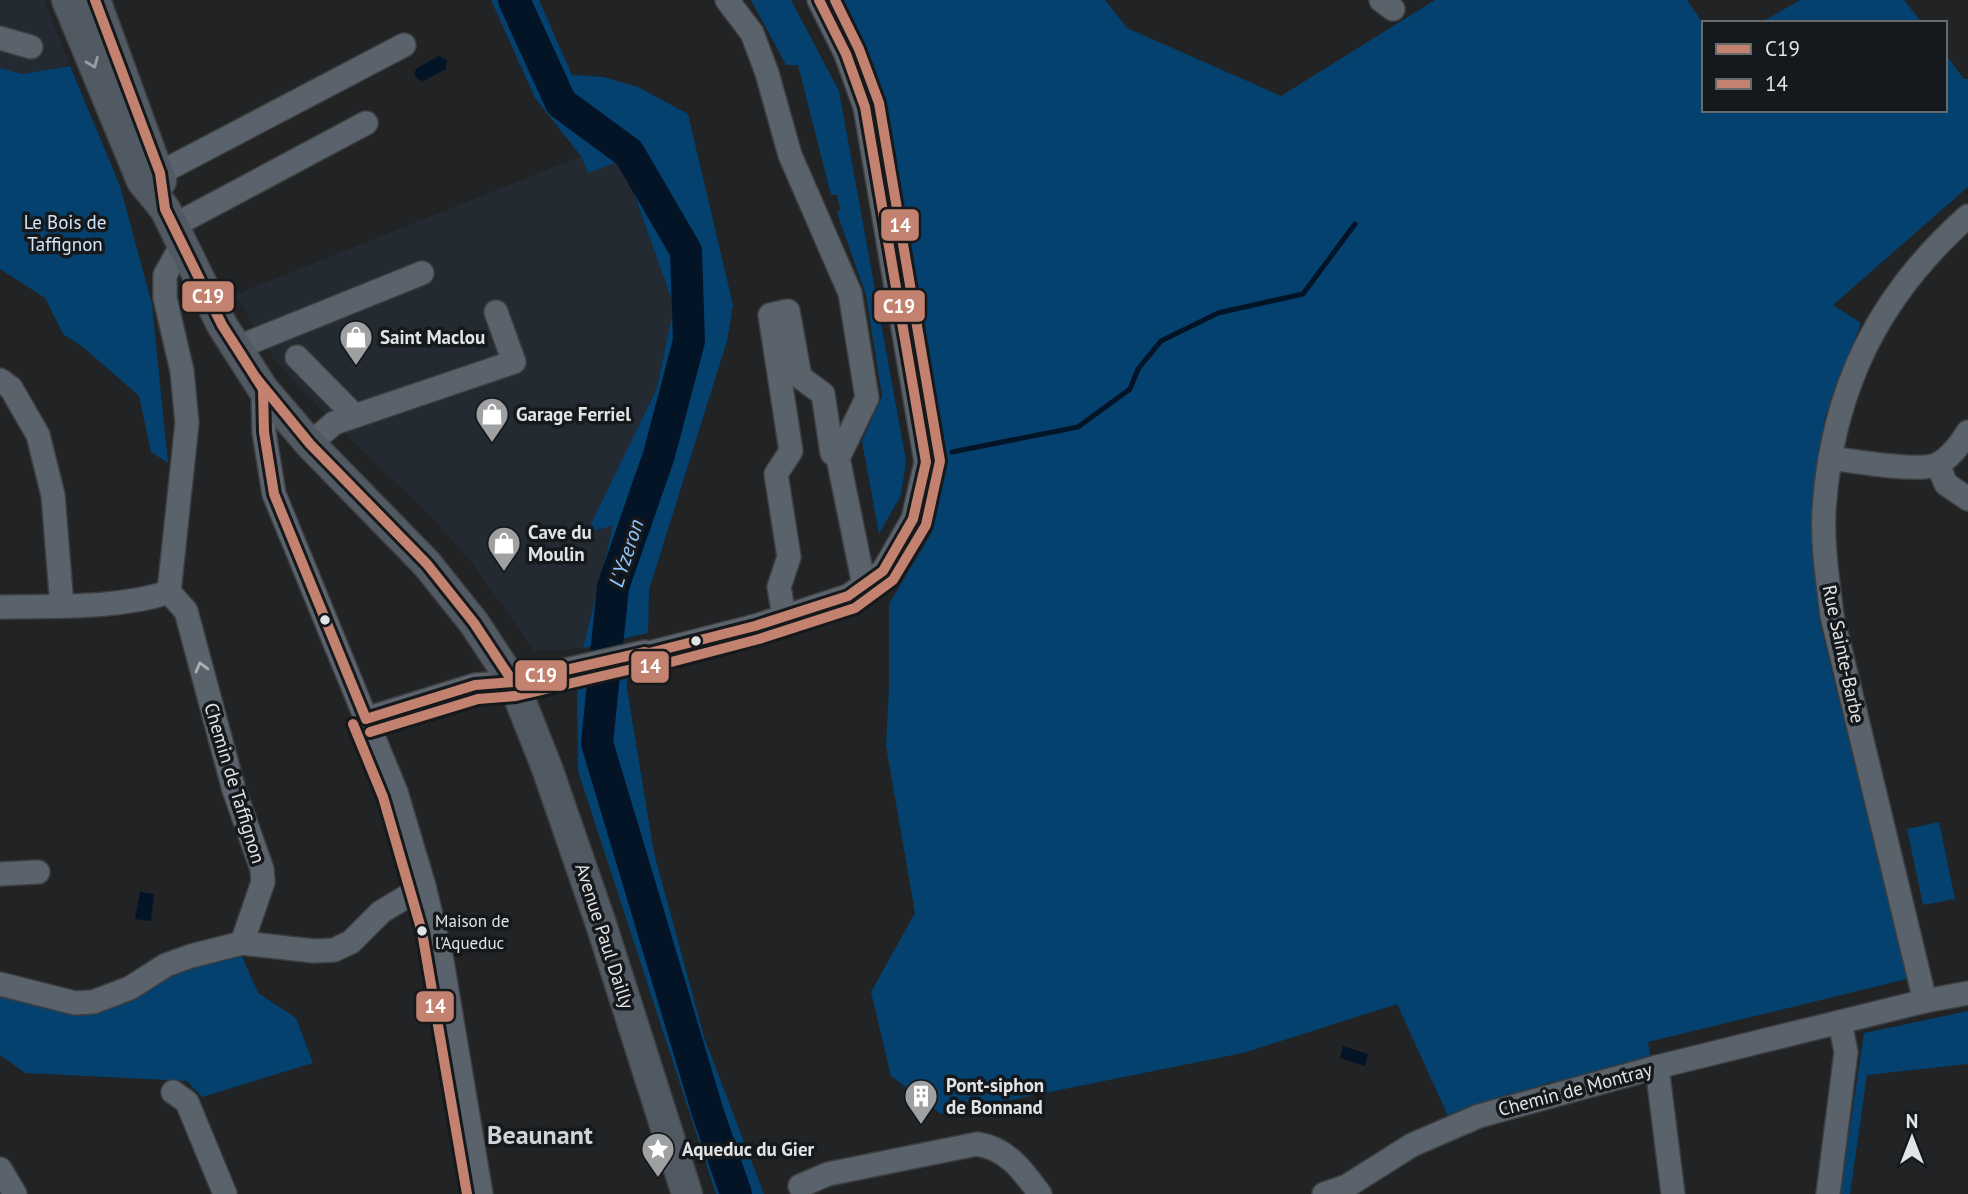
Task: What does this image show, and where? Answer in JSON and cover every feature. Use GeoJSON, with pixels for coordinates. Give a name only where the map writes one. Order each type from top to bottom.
{"type":"FeatureCollection","features":[{"type":"Feature","properties":{"kind":"main road"},"geometry":{"type":"LineString","coordinates":[[67,0],[142,181],[173,227]]}},
{"type":"Feature","properties":{"kind":"main road"},"geometry":{"type":"LineString","coordinates":[[95,0],[160,173],[173,227]]}},
{"type":"Feature","properties":{"kind":"main road","name":"Avenue Paul Dailly"},"geometry":{"type":"LineString","coordinates":[[173,227],[222,325],[263,389],[310,444],[427,564],[474,623],[513,682],[544,758],[597,912],[687,1194]]}},
{"type":"Feature","properties":{"kind":"street"},"geometry":{"type":"LineString","coordinates":[[726,0],[752,33],[767,72],[790,155],[850,293],[867,398],[838,458],[864,584]]}},
{"type":"Feature","properties":{"kind":"street"},"geometry":{"type":"LineString","coordinates":[[366,719],[475,685],[513,682],[729,633],[848,596],[883,570],[914,519],[926,462],[865,107],[846,54],[819,0]]}},
{"type":"Feature","properties":{"kind":"street"},"geometry":{"type":"LineString","coordinates":[[0,38],[31,47]]}},
{"type":"Feature","properties":{"kind":"street"},"geometry":{"type":"LineString","coordinates":[[160,173],[404,45]]}},
{"type":"Feature","properties":{"kind":"street"},"geometry":{"type":"LineString","coordinates":[[0,607],[146,600],[169,592],[187,423],[183,371],[165,298],[165,275],[173,227],[366,123]]}},
{"type":"Feature","properties":{"kind":"street","name":"Rue Sainte-Barbe"},"geometry":{"type":"LineString","coordinates":[[1925,1001],[1832,617],[1824,511],[1837,422],[1851,380],[1884,312],[1908,277],[1936,244],[1968,216]]}},
{"type":"Feature","properties":{"kind":"street"},"geometry":{"type":"LineString","coordinates":[[236,348],[422,273]]}},
{"type":"Feature","properties":{"kind":"street"},"geometry":{"type":"LineString","coordinates":[[784,616],[779,587],[789,557],[776,474],[791,451],[770,315],[788,311],[800,377],[824,394],[832,453],[838,458]]}},
{"type":"Feature","properties":{"kind":"street"},"geometry":{"type":"LineString","coordinates":[[310,444],[334,423],[514,362],[496,312]]}},
{"type":"Feature","properties":{"kind":"street"},"geometry":{"type":"LineString","coordinates":[[297,357],[355,416]]}},
{"type":"Feature","properties":{"kind":"street"},"geometry":{"type":"LineString","coordinates":[[0,380],[11,388],[38,435],[53,495],[62,606]]}},
{"type":"Feature","properties":{"kind":"street"},"geometry":{"type":"LineString","coordinates":[[263,389],[264,432],[274,494],[396,792],[424,886],[438,940],[481,1194]]}},
{"type":"Feature","properties":{"kind":"street"},"geometry":{"type":"LineString","coordinates":[[1830,458],[1910,467],[1938,465],[1968,432]]}},
{"type":"Feature","properties":{"kind":"street"},"geometry":{"type":"LineString","coordinates":[[1938,465],[1947,485],[1968,499]]}},
{"type":"Feature","properties":{"kind":"street","name":"Chemin de Taffignon"},"geometry":{"type":"LineString","coordinates":[[169,592],[186,611],[234,790],[262,869],[263,882],[242,943]]}},
{"type":"Feature","properties":{"kind":"street"},"geometry":{"type":"LineString","coordinates":[[0,874],[38,873]]}},
{"type":"Feature","properties":{"kind":"street"},"geometry":{"type":"LineString","coordinates":[[0,984],[75,1003],[93,1002],[130,988],[166,965],[242,943],[314,951],[334,950],[351,942],[382,912],[424,886]]}},
{"type":"Feature","properties":{"kind":"street","name":"Chemin de Montray"},"geometry":{"type":"LineString","coordinates":[[1324,1194],[1348,1186],[1412,1146],[1479,1116],[1657,1067],[1925,1001],[1968,993]]}},
{"type":"Feature","properties":{"kind":"street"},"geometry":{"type":"LineString","coordinates":[[1828,1194],[1846,1052],[1840,1022]]}},
{"type":"Feature","properties":{"kind":"street"},"geometry":{"type":"LineString","coordinates":[[1657,1067],[1666,1193]]}},
{"type":"Feature","properties":{"kind":"street"},"geometry":{"type":"LineString","coordinates":[[173,1092],[187,1102],[225,1194]]}},
{"type":"Feature","properties":{"kind":"street"},"geometry":{"type":"LineString","coordinates":[[800,1186],[828,1174],[976,1144],[1002,1151],[1023,1170],[1040,1194]]}},
{"type":"Feature","properties":{"kind":"street"},"geometry":{"type":"LineString","coordinates":[[0,1169],[15,1194]]}},
{"type":"Feature","properties":{"kind":"shaded area"},"geometry":{"type":"Polygon","coordinates":[[[0,0],[44,0],[70,65],[22,74],[0,68],[0,0]]]}},
{"type":"Feature","properties":{"kind":"shaded area"},"geometry":{"type":"Polygon","coordinates":[[[439,56],[447,60],[446,69],[423,81],[417,79],[414,73],[417,68],[439,56]]]}},
{"type":"Feature","properties":{"kind":"shaded area"},"geometry":{"type":"Polygon","coordinates":[[[581,156],[588,172],[621,159],[674,306],[657,388],[588,531],[613,526],[583,648],[534,651],[471,561],[431,517],[334,423],[275,361],[235,295],[581,156]]]}},
{"type":"Feature","properties":{"kind":"shaded area"},"geometry":{"type":"Polygon","coordinates":[[[140,892],[154,894],[151,921],[135,919],[140,892]]]}},
{"type":"Feature","properties":{"kind":"shaded area"},"geometry":{"type":"Polygon","coordinates":[[[1343,1046],[1368,1054],[1365,1066],[1340,1058],[1343,1046]]]}},
{"type":"Feature","properties":{"kind":"green space"},"geometry":{"type":"Polygon","coordinates":[[[491,0],[539,0],[572,75],[604,77],[638,87],[688,114],[733,305],[727,341],[649,590],[648,633],[583,648],[613,526],[587,532],[657,388],[674,306],[622,160],[588,173],[581,156],[535,98],[491,0]]]}},
{"type":"Feature","properties":{"kind":"green space"},"geometry":{"type":"Polygon","coordinates":[[[751,0],[791,0],[839,91],[906,461],[901,495],[879,534],[862,441],[882,396],[866,295],[837,213],[840,209],[837,195],[831,195],[798,65],[786,65],[751,0]]]}},
{"type":"Feature","properties":{"kind":"green space"},"geometry":{"type":"Polygon","coordinates":[[[840,0],[1105,0],[1127,28],[1281,96],[1435,0],[1687,0],[1702,22],[1702,112],[1947,112],[1947,57],[1964,79],[1968,79],[1968,187],[1833,305],[1861,323],[1825,417],[1811,508],[1819,619],[1907,979],[1648,1042],[1651,1061],[1548,1083],[1449,1118],[1397,1004],[1243,1053],[941,1114],[891,1076],[871,992],[915,913],[886,746],[889,604],[932,532],[946,460],[883,101],[854,23],[840,0]]]}},
{"type":"Feature","properties":{"kind":"green space"},"geometry":{"type":"Polygon","coordinates":[[[1800,0],[1904,0],[1920,21],[1763,21],[1800,0]]]}},
{"type":"Feature","properties":{"kind":"green space","name":"Le Bois de Taffignon"},"geometry":{"type":"Polygon","coordinates":[[[70,66],[120,186],[152,304],[168,463],[151,452],[139,396],[83,347],[63,334],[45,298],[0,269],[0,68],[22,74],[70,66]]]}},
{"type":"Feature","properties":{"kind":"green space"},"geometry":{"type":"Polygon","coordinates":[[[627,675],[654,853],[705,1040],[764,1194],[716,1194],[578,771],[577,687],[627,675]]]}},
{"type":"Feature","properties":{"kind":"green space"},"geometry":{"type":"Polygon","coordinates":[[[1939,822],[1955,899],[1923,905],[1907,829],[1939,822]]]}},
{"type":"Feature","properties":{"kind":"green space"},"geometry":{"type":"Polygon","coordinates":[[[241,954],[258,993],[296,1018],[313,1063],[202,1097],[187,1081],[25,1073],[0,1055],[0,996],[80,1016],[134,998],[171,973],[241,954]]]}},
{"type":"Feature","properties":{"kind":"green space"},"geometry":{"type":"Polygon","coordinates":[[[1968,1011],[1968,1064],[1867,1075],[1850,1194],[1840,1194],[1864,1033],[1968,1011]]]}},
{"type":"Feature","properties":{"kind":"waterway","name":"L'Yzeron"},"geometry":{"type":"LineString","coordinates":[[514,0],[561,103],[629,153],[686,251],[689,341],[659,455],[613,587],[597,743],[708,1113],[736,1194]]}},
{"type":"Feature","properties":{"kind":"waterway"},"geometry":{"type":"LineString","coordinates":[[952,452],[1078,427],[1130,389],[1138,369],[1161,341],[1218,313],[1303,294],[1355,224]]}},
{"type":"Feature","properties":{"kind":"transit line","name":"C19"},"geometry":{"type":"LineString","coordinates":[[95,0],[160,173],[165,209],[222,325],[263,389],[264,432],[274,494],[366,719],[475,685],[513,682],[649,653],[755,626],[848,596],[883,571],[913,519],[926,462],[865,107],[846,54],[819,0]]}},
{"type":"Feature","properties":{"kind":"transit line","name":"14"},"geometry":{"type":"LineString","coordinates":[[370,732],[478,699],[516,696],[645,666],[652,667],[759,639],[855,608],[893,580],[926,525],[940,461],[879,103],[859,49],[835,0]]}},
{"type":"Feature","properties":{"kind":"transit line","name":"C19"},"geometry":{"type":"LineString","coordinates":[[256,378],[310,444],[427,564],[474,623],[513,682]]}},
{"type":"Feature","properties":{"kind":"transit line","name":"14"},"geometry":{"type":"LineString","coordinates":[[353,724],[383,797],[422,932],[467,1194]]}},
{"type":"Feature","properties":{"kind":"place","name":"Saint Maclou"},"geometry":{"type":"Point","coordinates":[356,367]}},
{"type":"Feature","properties":{"kind":"place","name":"Garage Ferriel"},"geometry":{"type":"Point","coordinates":[492,444]}},
{"type":"Feature","properties":{"kind":"place","name":"Cave du Moulin"},"geometry":{"type":"Point","coordinates":[504,573]}},
{"type":"Feature","properties":{"kind":"place","name":"Maison de l'Aqueduc"},"geometry":{"type":"Point","coordinates":[422,931]}},
{"type":"Feature","properties":{"kind":"place","name":"Pont-siphon de Bonnand"},"geometry":{"type":"Point","coordinates":[921,1126]}},
{"type":"Feature","properties":{"kind":"place","name":"Aqueduc du Gier"},"geometry":{"type":"Point","coordinates":[658,1179]}},
{"type":"Feature","properties":{"kind":"district","name":"Beaunant"},"geometry":{"type":"Point","coordinates":[540,1134]}}]}
